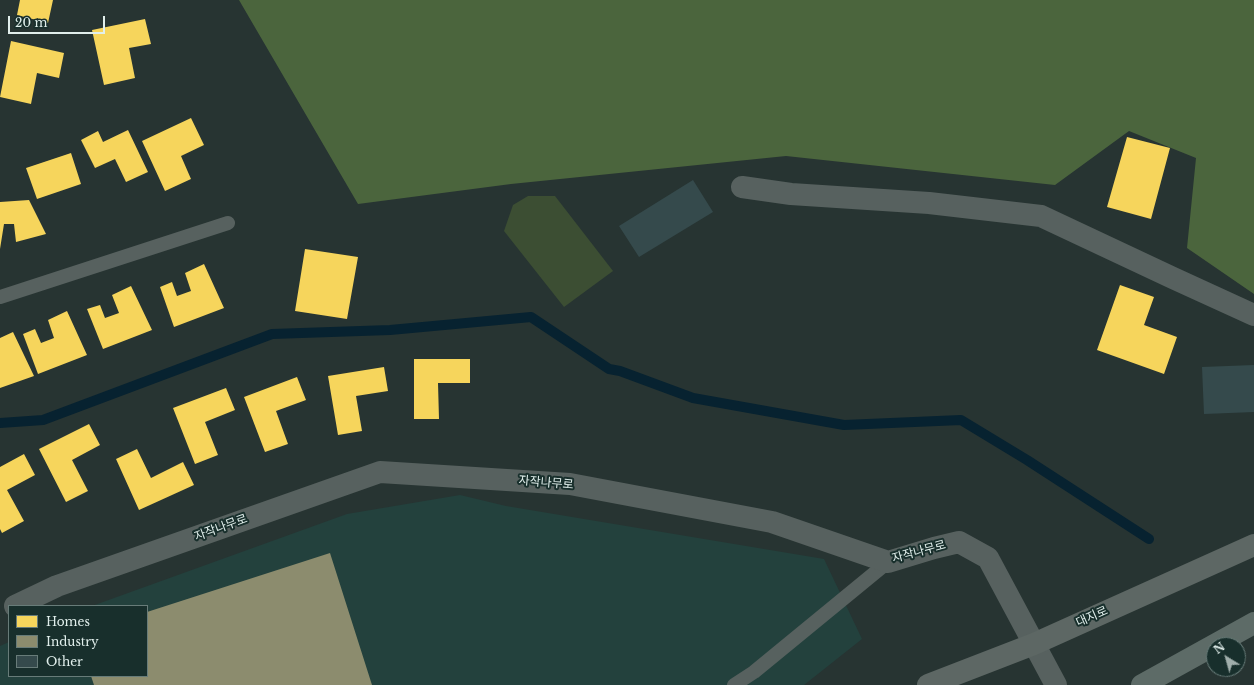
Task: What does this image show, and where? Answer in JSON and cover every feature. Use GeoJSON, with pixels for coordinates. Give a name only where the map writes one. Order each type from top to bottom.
{"type":"FeatureCollection","features":[{"type":"Feature","properties":{"kind":"highway"},"geometry":{"type":"LineString","coordinates":[[1142,685],[1254,623]]}},
{"type":"Feature","properties":{"kind":"main road","name":"대지로"},"geometry":{"type":"LineString","coordinates":[[928,685],[1034,644],[1254,545]]}},
{"type":"Feature","properties":{"kind":"street"},"geometry":{"type":"LineString","coordinates":[[742,187],[791,194],[929,203],[1041,216],[1254,315]]}},
{"type":"Feature","properties":{"kind":"street","name":"자작나무로"},"geometry":{"type":"LineString","coordinates":[[17,605],[57,586],[380,472],[570,484],[772,522],[888,562],[959,542],[988,558],[1056,685]]}},
{"type":"Feature","properties":{"kind":"lane"},"geometry":{"type":"LineString","coordinates":[[0,297],[228,223]]}},
{"type":"Feature","properties":{"kind":"lane"},"geometry":{"type":"LineString","coordinates":[[734,685],[754,672],[888,562]]}},
{"type":"Feature","properties":{"kind":"shaded area"},"geometry":{"type":"Polygon","coordinates":[[[528,196],[555,196],[613,271],[564,307],[504,231],[513,205],[528,196]]]}},
{"type":"Feature","properties":{"kind":"shaded area"},"geometry":{"type":"Polygon","coordinates":[[[460,495],[506,506],[824,559],[862,639],[804,685],[0,685],[0,646],[8,642],[8,677],[148,677],[148,605],[95,605],[347,514],[460,495]]]}},
{"type":"Feature","properties":{"kind":"green space"},"geometry":{"type":"Polygon","coordinates":[[[239,0],[1254,0],[1254,294],[1187,248],[1196,158],[1129,131],[1055,185],[786,156],[511,184],[358,204],[239,0]]]}},
{"type":"Feature","properties":{"kind":"building: Homes"},"geometry":{"type":"Polygon","coordinates":[[[20,0],[53,0],[48,23],[17,15],[20,0]]]}},
{"type":"Feature","properties":{"kind":"building: Homes"},"geometry":{"type":"Polygon","coordinates":[[[145,19],[151,44],[129,48],[135,78],[104,85],[92,30],[145,19]]]}},
{"type":"Feature","properties":{"kind":"building: Homes"},"geometry":{"type":"Polygon","coordinates":[[[11,41],[64,53],[59,78],[37,73],[31,104],[0,97],[11,41]]]}},
{"type":"Feature","properties":{"kind":"building: Homes"},"geometry":{"type":"Polygon","coordinates":[[[191,118],[204,145],[181,156],[191,179],[165,191],[142,141],[191,118]]]}},
{"type":"Feature","properties":{"kind":"building: Homes"},"geometry":{"type":"Polygon","coordinates":[[[128,130],[148,172],[126,182],[115,159],[95,168],[81,140],[98,131],[103,142],[128,130]]]}},
{"type":"Feature","properties":{"kind":"building: Homes"},"geometry":{"type":"Polygon","coordinates":[[[1127,137],[1170,148],[1151,219],[1107,207],[1127,137]]]}},
{"type":"Feature","properties":{"kind":"building: Homes"},"geometry":{"type":"Polygon","coordinates":[[[71,153],[81,184],[37,199],[26,168],[71,153]]]}},
{"type":"Feature","properties":{"kind":"building: Homes"},"geometry":{"type":"Polygon","coordinates":[[[29,200],[46,234],[16,242],[14,224],[4,224],[0,249],[0,202],[29,200]]]}},
{"type":"Feature","properties":{"kind":"building: Homes"},"geometry":{"type":"Polygon","coordinates":[[[305,249],[358,257],[347,319],[295,311],[305,249]]]}},
{"type":"Feature","properties":{"kind":"building: Homes"},"geometry":{"type":"Polygon","coordinates":[[[204,264],[224,308],[174,327],[160,287],[172,282],[177,296],[191,291],[185,273],[204,264]]]}},
{"type":"Feature","properties":{"kind":"building: Homes"},"geometry":{"type":"Polygon","coordinates":[[[1120,285],[1154,297],[1144,325],[1177,337],[1164,374],[1097,350],[1120,285]]]}},
{"type":"Feature","properties":{"kind":"building: Homes"},"geometry":{"type":"Polygon","coordinates":[[[131,286],[152,330],[103,349],[87,309],[100,305],[105,318],[119,313],[112,295],[131,286]]]}},
{"type":"Feature","properties":{"kind":"building: Homes"},"geometry":{"type":"Polygon","coordinates":[[[67,311],[87,355],[38,374],[23,334],[35,329],[41,343],[54,338],[48,320],[67,311]]]}},
{"type":"Feature","properties":{"kind":"building: Homes"},"geometry":{"type":"Polygon","coordinates":[[[13,332],[34,376],[0,388],[0,338],[13,332]]]}},
{"type":"Feature","properties":{"kind":"building: Homes"},"geometry":{"type":"Polygon","coordinates":[[[414,359],[470,359],[470,383],[438,383],[439,419],[414,419],[414,359]]]}},
{"type":"Feature","properties":{"kind":"building: Homes"},"geometry":{"type":"Polygon","coordinates":[[[384,367],[388,391],[356,396],[362,431],[338,435],[328,376],[384,367]]]}},
{"type":"Feature","properties":{"kind":"building: Homes"},"geometry":{"type":"Polygon","coordinates":[[[297,377],[306,400],[276,411],[288,444],[265,452],[244,397],[297,377]]]}},
{"type":"Feature","properties":{"kind":"building: Homes"},"geometry":{"type":"Polygon","coordinates":[[[226,388],[235,410],[205,422],[218,455],[195,464],[173,408],[226,388]]]}},
{"type":"Feature","properties":{"kind":"building: Homes"},"geometry":{"type":"Polygon","coordinates":[[[89,424],[100,445],[72,460],[88,491],[66,502],[39,449],[89,424]]]}},
{"type":"Feature","properties":{"kind":"building: Homes"},"geometry":{"type":"Polygon","coordinates":[[[137,449],[151,478],[183,462],[194,485],[139,510],[116,459],[137,449]]]}},
{"type":"Feature","properties":{"kind":"building: Homes"},"geometry":{"type":"Polygon","coordinates":[[[24,454],[35,475],[7,490],[24,521],[2,533],[0,529],[0,467],[24,454]]]}},
{"type":"Feature","properties":{"kind":"building: Industry"},"geometry":{"type":"Polygon","coordinates":[[[330,553],[372,685],[94,685],[91,677],[148,677],[148,612],[330,553]]]}},
{"type":"Feature","properties":{"kind":"building: Other"},"geometry":{"type":"Polygon","coordinates":[[[693,180],[713,212],[639,257],[619,226],[693,180]]]}},
{"type":"Feature","properties":{"kind":"building: Other"},"geometry":{"type":"Polygon","coordinates":[[[1254,365],[1254,412],[1204,414],[1202,367],[1254,365]]]}},
{"type":"Feature","properties":{"kind":"waterway"},"geometry":{"type":"LineString","coordinates":[[0,423],[43,420],[272,334],[390,330],[531,317],[609,369],[620,371],[693,398],[844,425],[961,420],[1027,460],[1149,539]]}}]}
